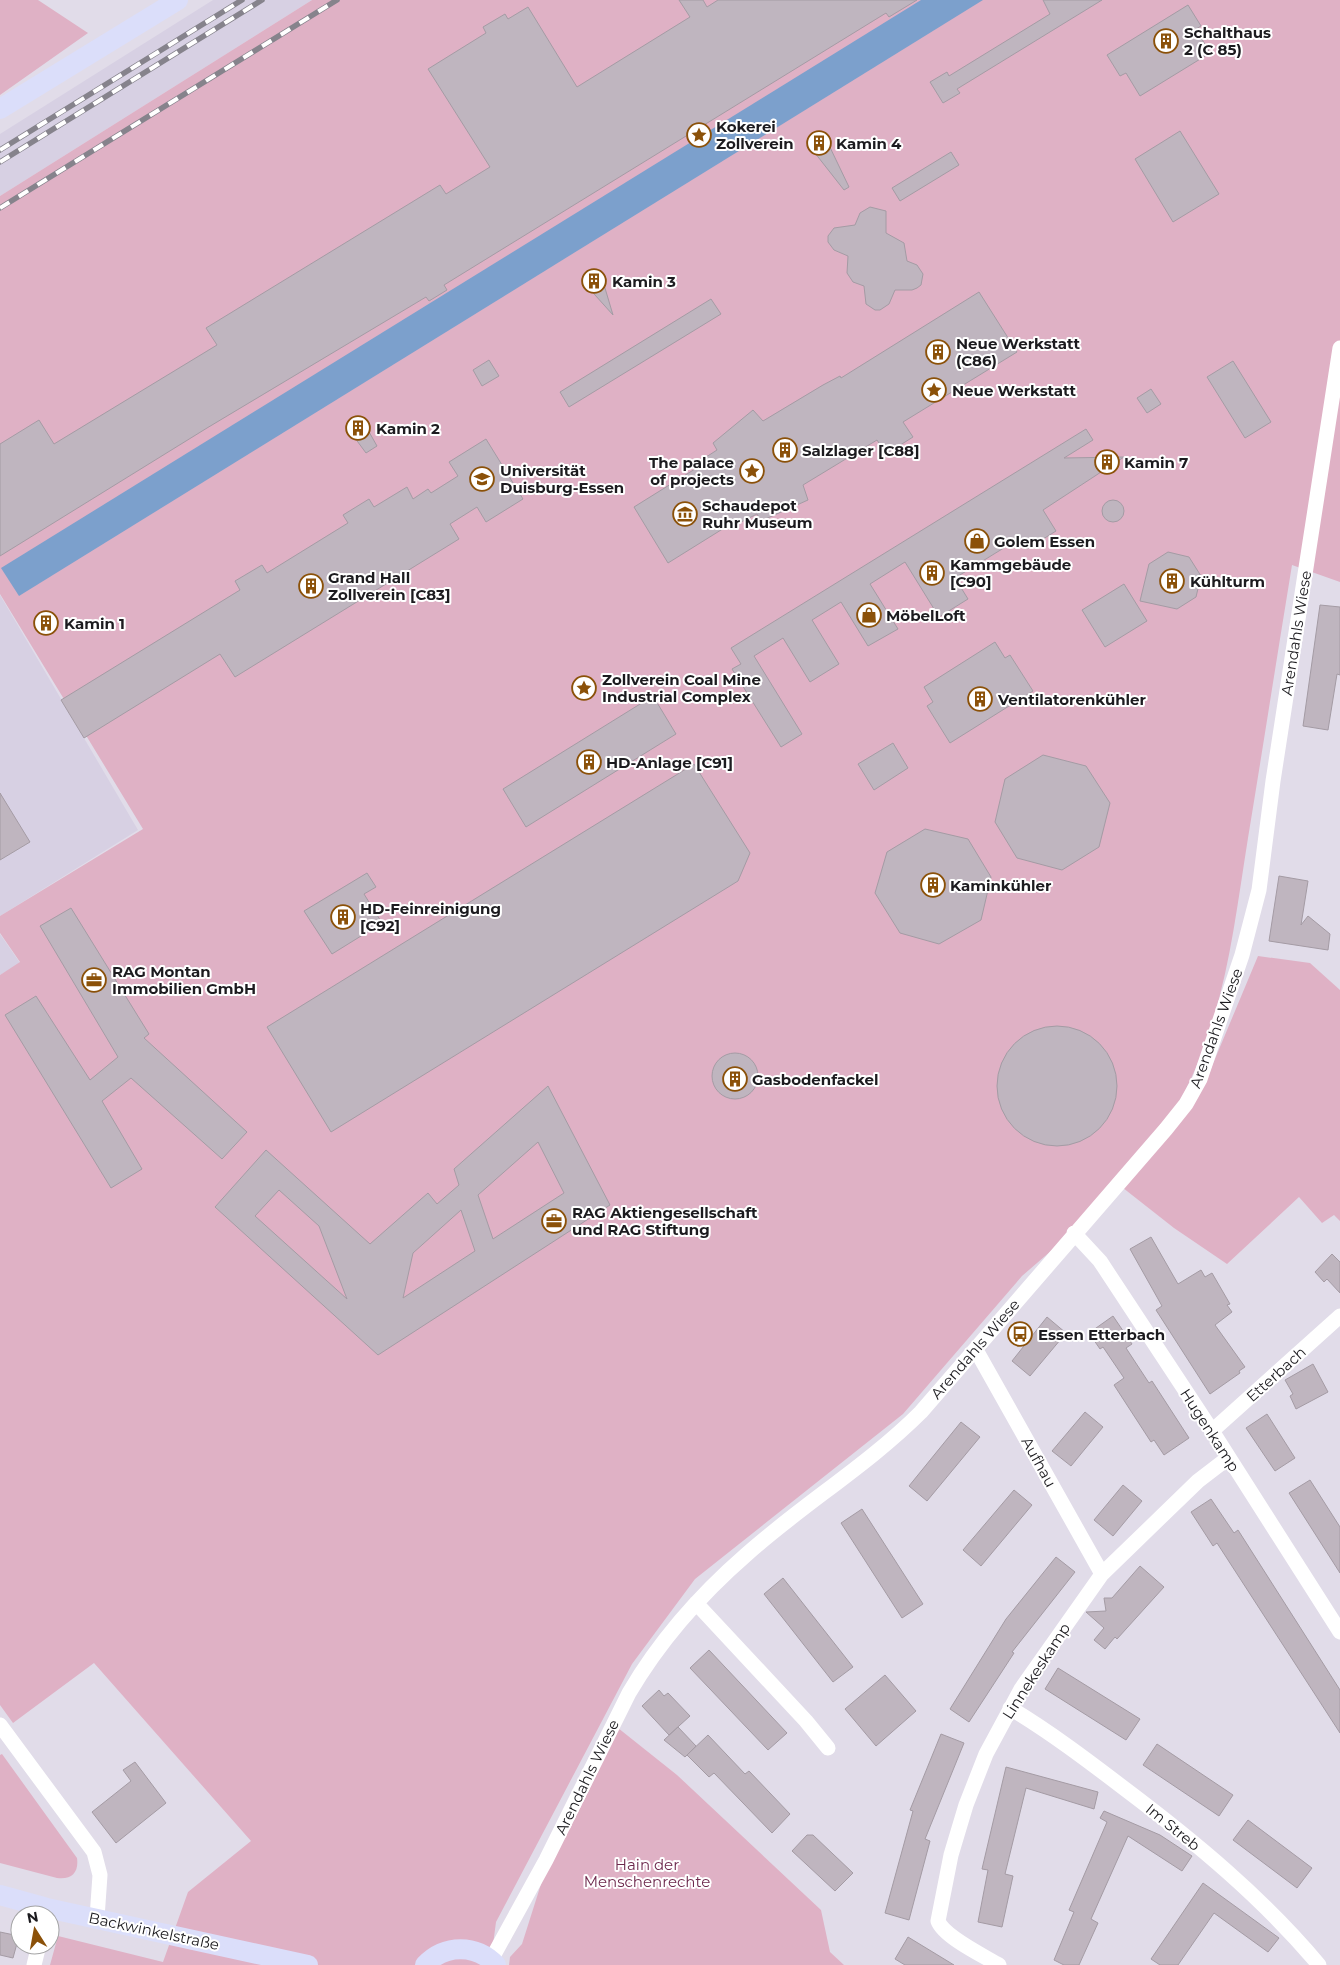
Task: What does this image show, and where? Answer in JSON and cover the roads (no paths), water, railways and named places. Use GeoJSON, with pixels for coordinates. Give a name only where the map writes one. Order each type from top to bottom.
{"type":"FeatureCollection","features":[{"type":"Feature","properties":{"kind":"main road"},"geometry":{"type":"LineString","coordinates":[[0,109],[178,0]]}},
{"type":"Feature","properties":{"kind":"main road","name":"Backwinkelstraße"},"geometry":{"type":"LineString","coordinates":[[0,1895],[29,1905]]}},
{"type":"Feature","properties":{"kind":"main road","name":"Backwinkelstraße"},"geometry":{"type":"LineString","coordinates":[[60,1913],[97,1918],[308,1965]]}},
{"type":"Feature","properties":{"kind":"main road"},"geometry":{"type":"LineString","coordinates":[[425,1965],[439,1954],[459,1949],[474,1950],[494,1963]]}},
{"type":"Feature","properties":{"kind":"street","name":"Arendahls Wiese"},"geometry":{"type":"LineString","coordinates":[[494,1963],[629,1693],[664,1640],[696,1603],[748,1553],[899,1434],[976,1350],[1186,1104],[1200,1079],[1242,955],[1259,890],[1273,781],[1340,348]]}},
{"type":"Feature","properties":{"kind":"street","name":"Hugenkamp"},"geometry":{"type":"LineString","coordinates":[[1074,1233],[1100,1261],[1212,1431],[1340,1632]]}},
{"type":"Feature","properties":{"kind":"street","name":"Etterbach"},"geometry":{"type":"LineString","coordinates":[[1212,1431],[1340,1316]]}},
{"type":"Feature","properties":{"kind":"street","name":"Aufhau"},"geometry":{"type":"LineString","coordinates":[[976,1350],[1102,1574]]}},
{"type":"Feature","properties":{"kind":"street","name":"Linnekeskamp"},"geometry":{"type":"LineString","coordinates":[[999,1965],[940,1927],[938,1921],[951,1855],[966,1805],[986,1754],[1010,1708],[1102,1574],[1198,1481],[1228,1458]]}},
{"type":"Feature","properties":{"kind":"street"},"geometry":{"type":"LineString","coordinates":[[696,1603],[806,1721],[828,1748]]}},
{"type":"Feature","properties":{"kind":"street","name":"Im Streb"},"geometry":{"type":"LineString","coordinates":[[1010,1708],[1050,1732],[1188,1837],[1250,1895],[1319,1965]]}},
{"type":"Feature","properties":{"kind":"street"},"geometry":{"type":"LineString","coordinates":[[0,1725],[94,1852],[100,1876],[97,1918]]}},
{"type":"Feature","properties":{"kind":"water"},"geometry":{"type":"Polygon","coordinates":[[[921,0],[983,0],[19,596],[1,568],[921,0]]]}},
{"type":"Feature","properties":{"kind":"railway"},"geometry":{"type":"LineString","coordinates":[[0,150],[242,0]]}},
{"type":"Feature","properties":{"kind":"railway"},"geometry":{"type":"LineString","coordinates":[[0,162],[262,0]]}},
{"type":"Feature","properties":{"kind":"railway"},"geometry":{"type":"LineString","coordinates":[[0,208],[337,0]]}},
{"type":"Feature","properties":{"kind":"place","name":"Schalthaus 2 (C 85)"},"geometry":{"type":"Point","coordinates":[1166,41]}},
{"type":"Feature","properties":{"kind":"place","name":"Kokerei Zollverein"},"geometry":{"type":"Point","coordinates":[699,135]}},
{"type":"Feature","properties":{"kind":"place","name":"Kamin 4"},"geometry":{"type":"Point","coordinates":[819,143]}},
{"type":"Feature","properties":{"kind":"place","name":"Kamin 3"},"geometry":{"type":"Point","coordinates":[594,281]}},
{"type":"Feature","properties":{"kind":"place","name":"Neue Werkstatt (C86)"},"geometry":{"type":"Point","coordinates":[938,352]}},
{"type":"Feature","properties":{"kind":"place","name":"Neue Werkstatt"},"geometry":{"type":"Point","coordinates":[934,390]}},
{"type":"Feature","properties":{"kind":"place","name":"Kamin 2"},"geometry":{"type":"Point","coordinates":[358,428]}},
{"type":"Feature","properties":{"kind":"place","name":"Salzlager [C88]"},"geometry":{"type":"Point","coordinates":[785,450]}},
{"type":"Feature","properties":{"kind":"place","name":"Kamin 7"},"geometry":{"type":"Point","coordinates":[1107,462]}},
{"type":"Feature","properties":{"kind":"place","name":"The palace of projects"},"geometry":{"type":"Point","coordinates":[752,471]}},
{"type":"Feature","properties":{"kind":"place","name":"Universität Duisburg-Essen"},"geometry":{"type":"Point","coordinates":[482,479]}},
{"type":"Feature","properties":{"kind":"place","name":"Schaudepot Ruhr Museum"},"geometry":{"type":"Point","coordinates":[685,514]}},
{"type":"Feature","properties":{"kind":"place","name":"Golem Essen"},"geometry":{"type":"Point","coordinates":[977,541]}},
{"type":"Feature","properties":{"kind":"place","name":"Kammgebäude [C90]"},"geometry":{"type":"Point","coordinates":[932,573]}},
{"type":"Feature","properties":{"kind":"place","name":"Kühlturm"},"geometry":{"type":"Point","coordinates":[1172,581]}},
{"type":"Feature","properties":{"kind":"place","name":"Grand Hall Zollverein [C83]"},"geometry":{"type":"Point","coordinates":[311,586]}},
{"type":"Feature","properties":{"kind":"place","name":"MöbelLoft"},"geometry":{"type":"Point","coordinates":[869,615]}},
{"type":"Feature","properties":{"kind":"place","name":"Kamin 1"},"geometry":{"type":"Point","coordinates":[46,623]}},
{"type":"Feature","properties":{"kind":"place","name":"Zollverein Coal Mine Industrial Complex"},"geometry":{"type":"Point","coordinates":[584,688]}},
{"type":"Feature","properties":{"kind":"place","name":"Ventilatorenkühler"},"geometry":{"type":"Point","coordinates":[980,699]}},
{"type":"Feature","properties":{"kind":"place","name":"HD-Anlage [C91]"},"geometry":{"type":"Point","coordinates":[589,762]}},
{"type":"Feature","properties":{"kind":"place","name":"Kaminkühler"},"geometry":{"type":"Point","coordinates":[933,885]}},
{"type":"Feature","properties":{"kind":"place","name":"HD-Feinreinigung [C92]"},"geometry":{"type":"Point","coordinates":[343,917]}},
{"type":"Feature","properties":{"kind":"place","name":"RAG Montan Immobilien GmbH"},"geometry":{"type":"Point","coordinates":[94,980]}},
{"type":"Feature","properties":{"kind":"place","name":"Gasbodenfackel"},"geometry":{"type":"Point","coordinates":[735,1079]}},
{"type":"Feature","properties":{"kind":"place","name":"RAG Aktiengesellschaft und RAG Stiftung"},"geometry":{"type":"Point","coordinates":[554,1221]}},
{"type":"Feature","properties":{"kind":"place","name":"Essen Etterbach"},"geometry":{"type":"Point","coordinates":[1020,1334]}},
{"type":"Feature","properties":{"kind":"park label","name":"Hain der Menschenrechte"},"geometry":{"type":"Point","coordinates":[647,1872]}}]}
